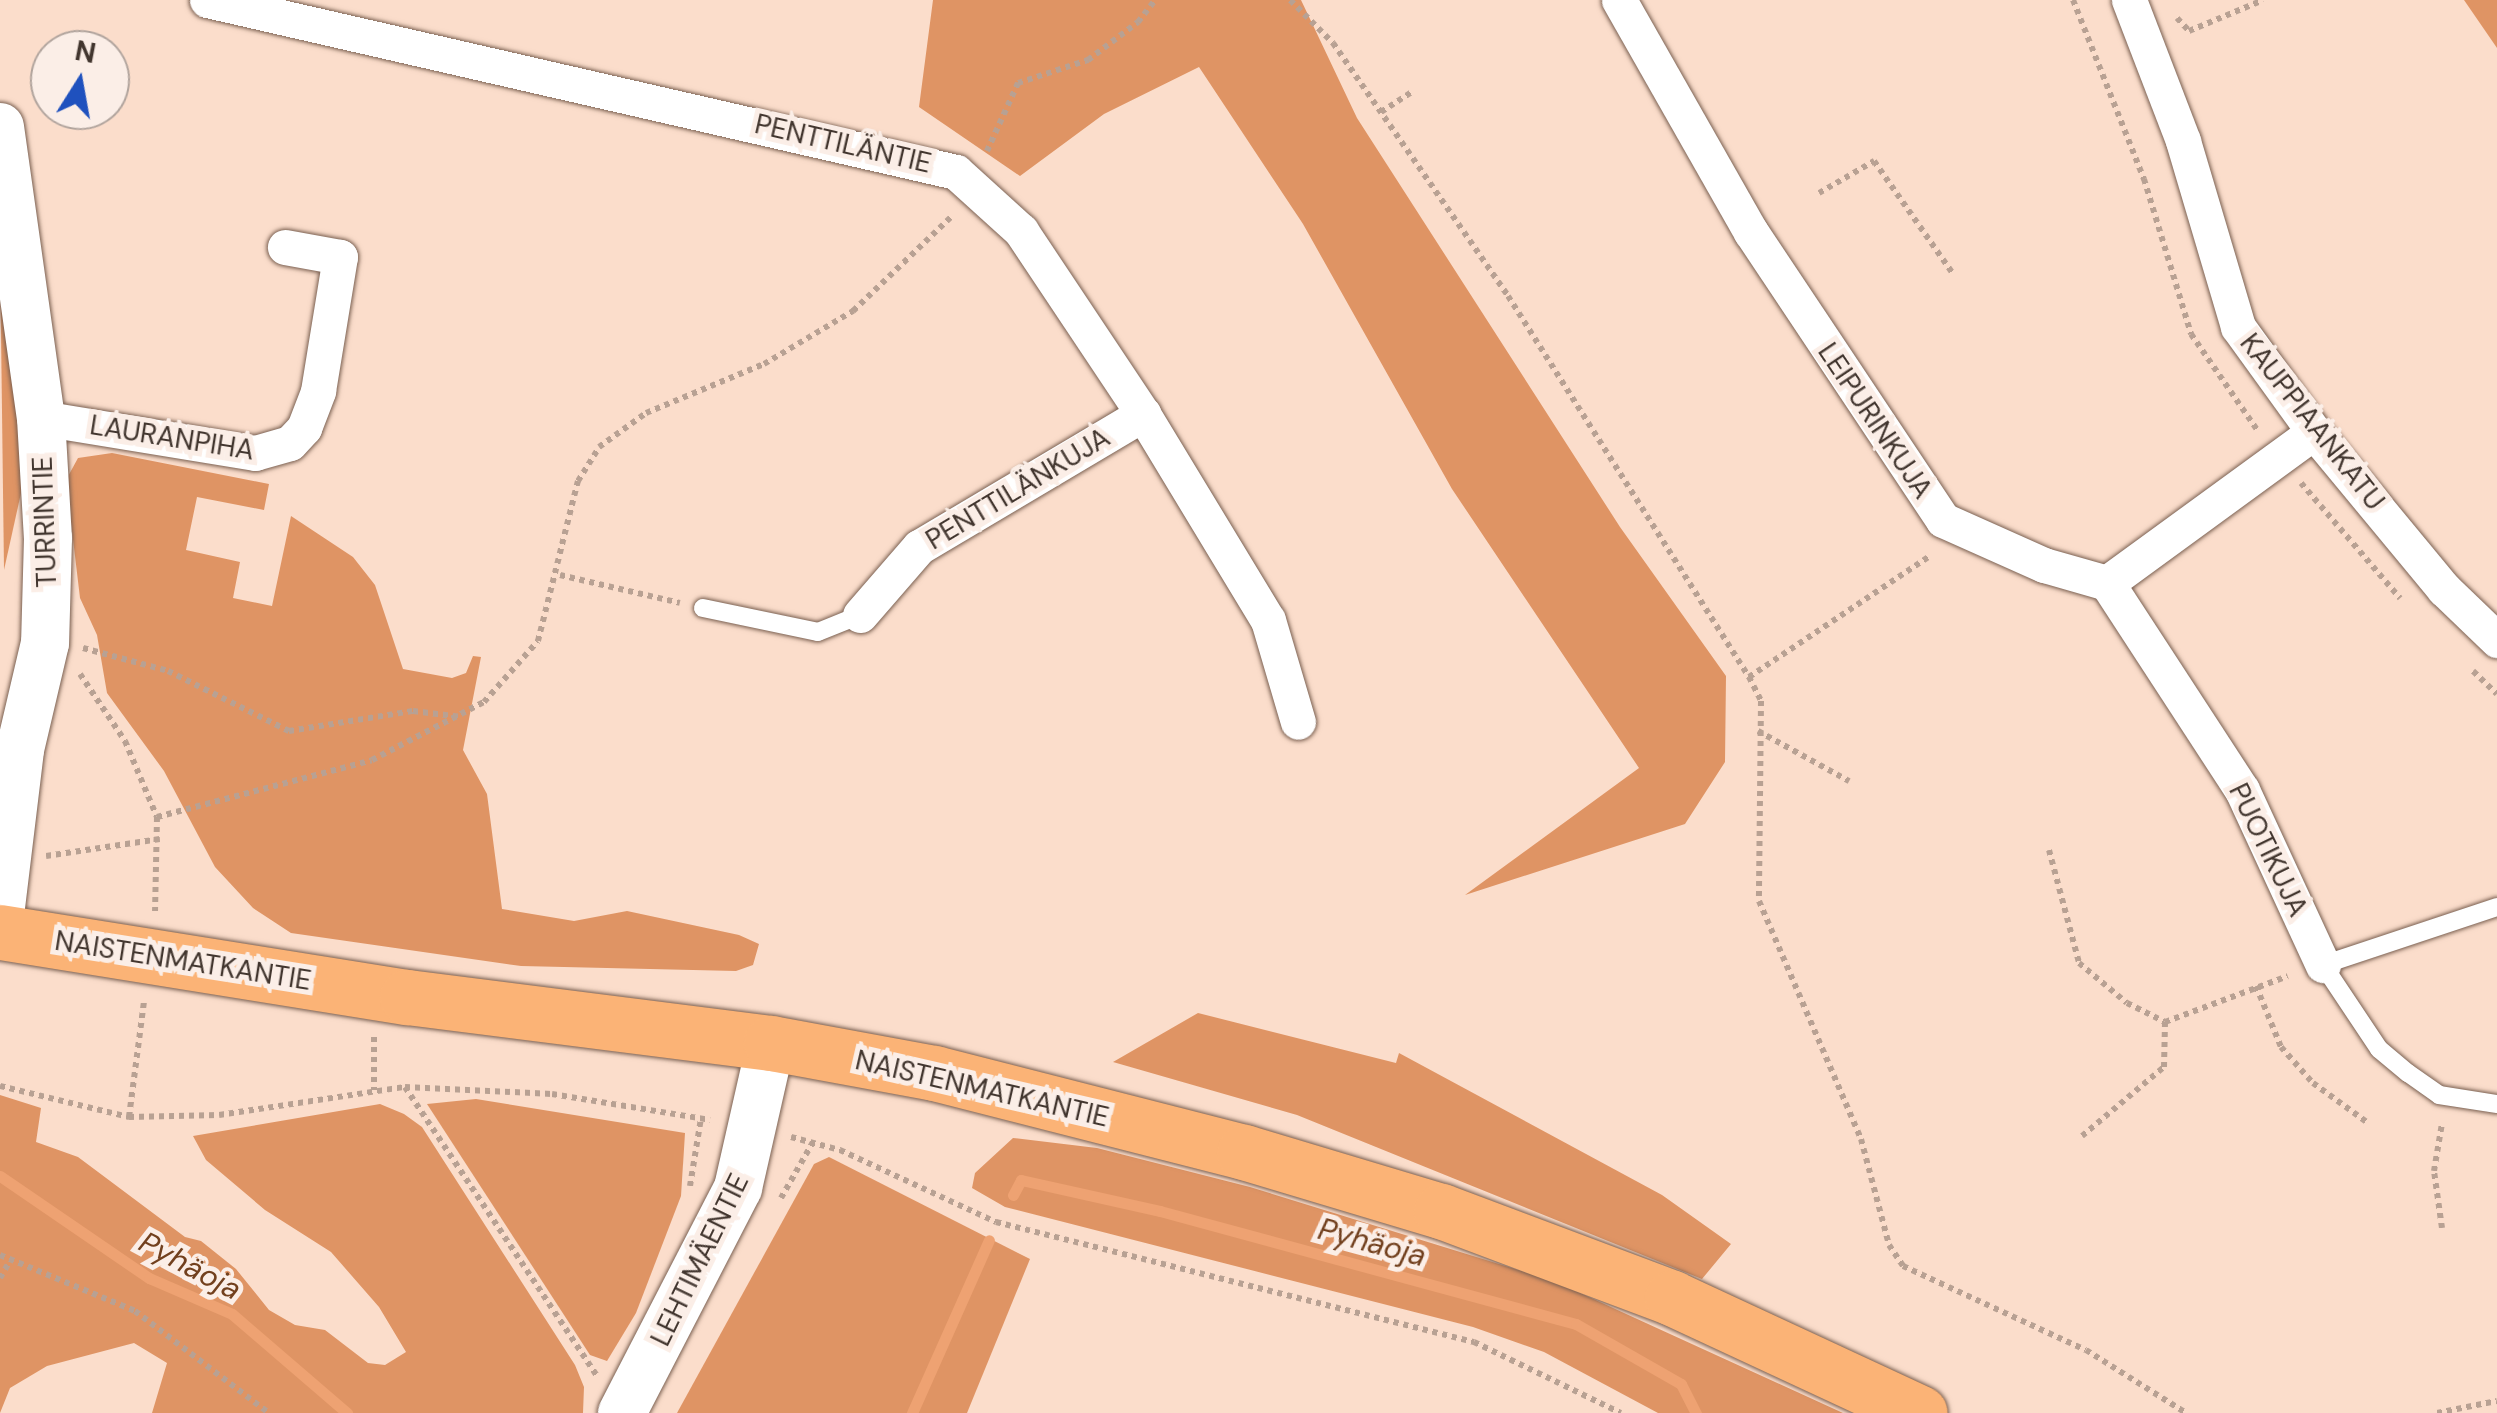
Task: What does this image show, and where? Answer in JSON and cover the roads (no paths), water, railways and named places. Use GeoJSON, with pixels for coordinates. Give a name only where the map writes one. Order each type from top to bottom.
{"type":"FeatureCollection","features":[{"type":"Feature","properties":{"kind":"main road","name":"NAISTENMATKANTIE"},"geometry":{"type":"LineString","coordinates":[[0,932],[406,997],[771,1042],[934,1073],[1244,1152],[1441,1211],[1672,1298],[1920,1413]]}},
{"type":"Feature","properties":{"kind":"street","name":"PENTTILÄNTIE"},"geometry":{"type":"LineString","coordinates":[[206,0],[929,162],[979,188],[1020,231],[1142,414],[1268,620],[1298,722]]}},
{"type":"Feature","properties":{"kind":"street","name":"LEIPURINKUJA"},"geometry":{"type":"LineString","coordinates":[[1619,0],[1752,232],[1943,520],[2107,583]]}},
{"type":"Feature","properties":{"kind":"street","name":"KAUPPIAANKATU"},"geometry":{"type":"LineString","coordinates":[[2128,0],[2183,141],[2238,327],[2314,432],[2444,588],[2497,640]]}},
{"type":"Feature","properties":{"kind":"street","name":"TURRINTIE"},"geometry":{"type":"LineString","coordinates":[[0,127],[40,418],[45,640],[10,748],[8,853],[0,916]]}},
{"type":"Feature","properties":{"kind":"street","name":"LAURANPIHA"},"geometry":{"type":"LineString","coordinates":[[40,418],[255,453],[290,443],[309,418],[318,391],[340,256],[285,247]]}},
{"type":"Feature","properties":{"kind":"street","name":"PENTTILÄNKUJA"},"geometry":{"type":"LineString","coordinates":[[860,615],[919,547],[1142,414]]}},
{"type":"Feature","properties":{"kind":"street"},"geometry":{"type":"LineString","coordinates":[[2107,583],[2314,432]]}},
{"type":"Feature","properties":{"kind":"street","name":"PUOTIKUJA"},"geometry":{"type":"LineString","coordinates":[[2107,583],[2242,790],[2323,965]]}},
{"type":"Feature","properties":{"kind":"street","name":"LEHTIMÄENTIE"},"geometry":{"type":"LineString","coordinates":[[615,1402],[724,1220],[756,1129],[771,1042]]}},
{"type":"Feature","properties":{"kind":"lane"},"geometry":{"type":"LineString","coordinates":[[703,608],[818,632],[860,615]]}},
{"type":"Feature","properties":{"kind":"lane"},"geometry":{"type":"LineString","coordinates":[[2497,907],[2323,965],[2380,1049],[2446,1097],[2497,1104]]}},
{"type":"Feature","properties":{"kind":"waterway","name":"Pyhäoja"},"geometry":{"type":"LineString","coordinates":[[0,1176],[149,1278],[232,1314],[347,1413]]}},
{"type":"Feature","properties":{"kind":"waterway","name":"Pyhäoja"},"geometry":{"type":"LineString","coordinates":[[1013,1195],[1021,1180],[1160,1211],[1576,1324],[1681,1384],[1696,1413]]}},
{"type":"Feature","properties":{"kind":"waterway","name":"Pyhäoja"},"geometry":{"type":"LineString","coordinates":[[912,1413],[989,1240]]}}]}
